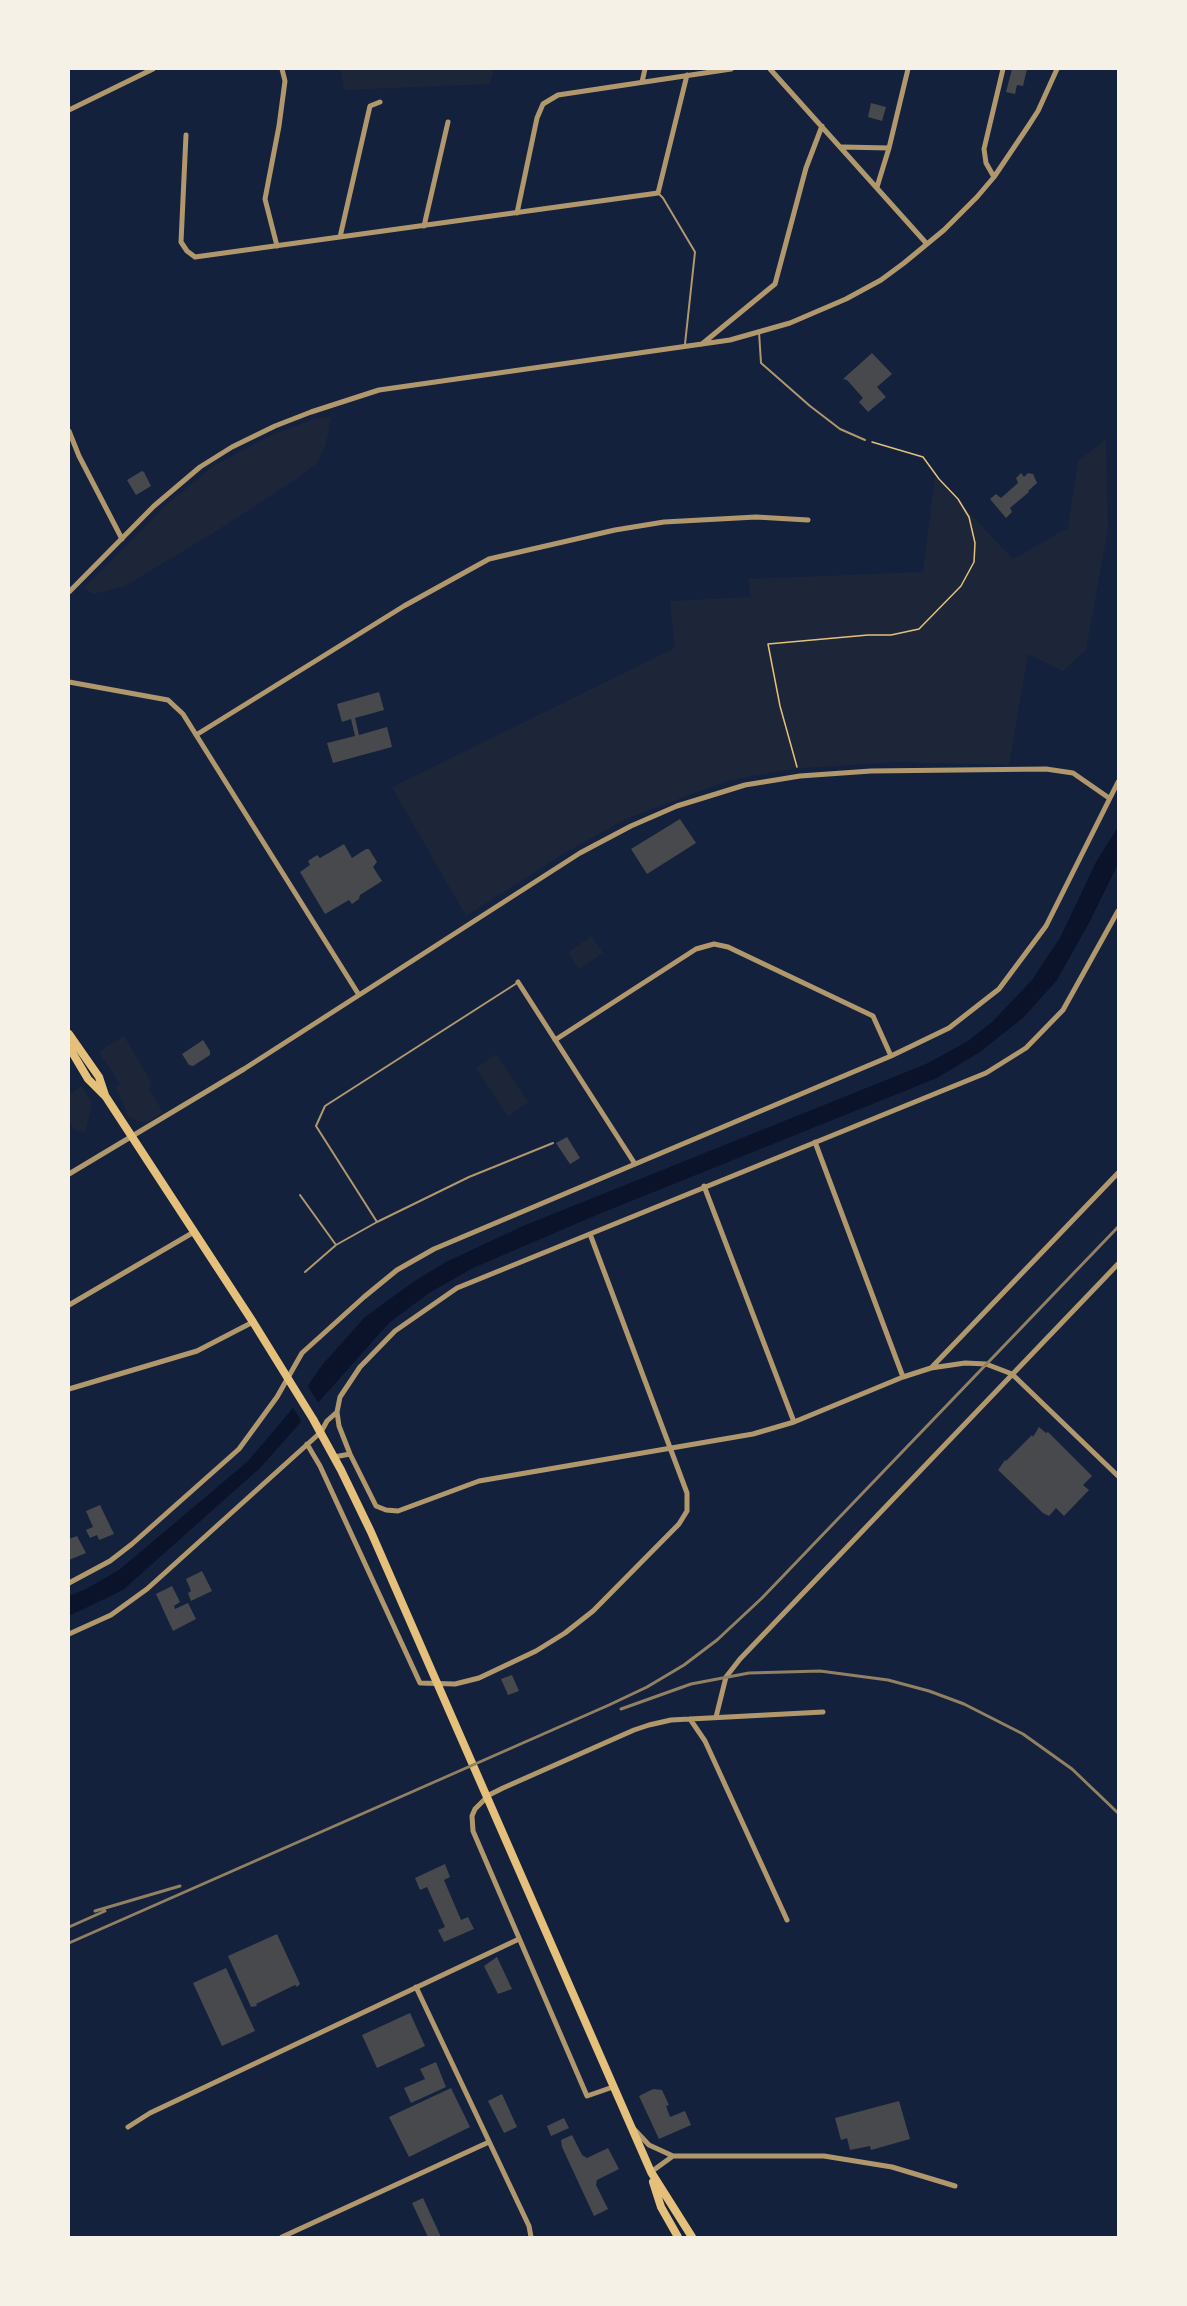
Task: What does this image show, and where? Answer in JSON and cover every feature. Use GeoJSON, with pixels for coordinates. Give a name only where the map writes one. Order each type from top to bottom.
{"type":"FeatureCollection","features":[{"type":"Feature","properties":{"kind":"main road"},"geometry":{"type":"LineString","coordinates":[[69,1034],[99,1077],[106,1097]]}},
{"type":"Feature","properties":{"kind":"main road"},"geometry":{"type":"LineString","coordinates":[[69,1047],[88,1079],[106,1097],[253,1322],[321,1432],[341,1470],[381,1554],[651,2172],[661,2207],[678,2237]]}},
{"type":"Feature","properties":{"kind":"main road"},"geometry":{"type":"LineString","coordinates":[[651,2172],[692,2237]]}},
{"type":"Feature","properties":{"kind":"street"},"geometry":{"type":"LineString","coordinates":[[69,110],[153,69]]}},
{"type":"Feature","properties":{"kind":"street"},"geometry":{"type":"LineString","coordinates":[[277,246],[265,199],[284,92],[285,81],[282,69]]}},
{"type":"Feature","properties":{"kind":"street"},"geometry":{"type":"LineString","coordinates":[[642,82],[645,69]]}},
{"type":"Feature","properties":{"kind":"street"},"geometry":{"type":"LineString","coordinates":[[517,213],[537,118],[543,104],[558,95],[730,69]]}},
{"type":"Feature","properties":{"kind":"street"},"geometry":{"type":"LineString","coordinates":[[770,69],[927,244]]}},
{"type":"Feature","properties":{"kind":"street"},"geometry":{"type":"LineString","coordinates":[[877,187],[909,69]]}},
{"type":"Feature","properties":{"kind":"street"},"geometry":{"type":"LineString","coordinates":[[994,177],[986,163],[984,148],[1003,69]]}},
{"type":"Feature","properties":{"kind":"street"},"geometry":{"type":"LineString","coordinates":[[69,592],[176,487],[213,458],[275,426],[332,404],[379,390],[701,345],[759,333],[824,310],[846,299],[880,280],[927,244],[977,197],[994,177],[1038,111],[1058,69]]}},
{"type":"Feature","properties":{"kind":"street"},"geometry":{"type":"LineString","coordinates":[[186,135],[181,242],[195,257],[658,193],[687,75]]}},
{"type":"Feature","properties":{"kind":"street"},"geometry":{"type":"LineString","coordinates":[[340,237],[370,106],[380,102]]}},
{"type":"Feature","properties":{"kind":"street"},"geometry":{"type":"LineString","coordinates":[[424,226],[448,122]]}},
{"type":"Feature","properties":{"kind":"street"},"geometry":{"type":"LineString","coordinates":[[701,345],[775,284],[806,168],[822,126]]}},
{"type":"Feature","properties":{"kind":"street"},"geometry":{"type":"LineString","coordinates":[[842,147],[889,148]]}},
{"type":"Feature","properties":{"kind":"street"},"geometry":{"type":"LineString","coordinates":[[69,431],[79,456],[122,539]]}},
{"type":"Feature","properties":{"kind":"street"},"geometry":{"type":"LineString","coordinates":[[196,735],[404,606],[489,559],[615,530],[664,522],[756,517],[808,520]]}},
{"type":"Feature","properties":{"kind":"street"},"geometry":{"type":"LineString","coordinates":[[69,682],[168,700],[183,714],[358,995]]}},
{"type":"Feature","properties":{"kind":"street"},"geometry":{"type":"LineString","coordinates":[[69,1174],[221,1083],[580,853],[613,835],[677,806],[745,785],[835,772],[1046,769],[1073,773],[1109,798]]}},
{"type":"Feature","properties":{"kind":"street"},"geometry":{"type":"LineString","coordinates":[[69,1583],[91,1572],[124,1550],[239,1449],[256,1429],[302,1353],[364,1296],[397,1270],[434,1249],[891,1056],[949,1028],[999,989],[1046,926],[1118,782]]}},
{"type":"Feature","properties":{"kind":"street"},"geometry":{"type":"LineString","coordinates":[[1118,911],[1063,1010],[1026,1048],[986,1073],[457,1288],[395,1331],[360,1367],[340,1397],[337,1412],[339,1426],[350,1454],[376,1506],[386,1510],[398,1510],[479,1481],[753,1434],[794,1422],[903,1377],[931,1368],[965,1363],[987,1364],[1012,1374],[1118,1476]]}},
{"type":"Feature","properties":{"kind":"street"},"geometry":{"type":"LineString","coordinates":[[555,1041],[696,949],[714,944],[728,947],[873,1016],[891,1056]]}},
{"type":"Feature","properties":{"kind":"street"},"geometry":{"type":"LineString","coordinates":[[518,982],[634,1164]]}},
{"type":"Feature","properties":{"kind":"street"},"geometry":{"type":"LineString","coordinates":[[815,1142],[903,1377]]}},
{"type":"Feature","properties":{"kind":"street"},"geometry":{"type":"LineString","coordinates":[[931,1368],[1118,1173]]}},
{"type":"Feature","properties":{"kind":"street"},"geometry":{"type":"LineString","coordinates":[[704,1186],[794,1422]]}},
{"type":"Feature","properties":{"kind":"street"},"geometry":{"type":"LineString","coordinates":[[69,1305],[194,1232]]}},
{"type":"Feature","properties":{"kind":"street"},"geometry":{"type":"LineString","coordinates":[[307,1444],[320,1466],[420,1683],[455,1684],[479,1678],[526,1656],[565,1633],[593,1611],[679,1524],[687,1511],[687,1493],[590,1234]]}},
{"type":"Feature","properties":{"kind":"street"},"geometry":{"type":"LineString","coordinates":[[716,1717],[724,1683],[740,1659],[1118,1264]]}},
{"type":"Feature","properties":{"kind":"street"},"geometry":{"type":"LineString","coordinates":[[69,1389],[197,1351],[253,1322]]}},
{"type":"Feature","properties":{"kind":"street"},"geometry":{"type":"LineString","coordinates":[[69,1634],[111,1615],[132,1601],[321,1432],[327,1421],[337,1412]]}},
{"type":"Feature","properties":{"kind":"street"},"geometry":{"type":"LineString","coordinates":[[334,1457],[350,1454]]}},
{"type":"Feature","properties":{"kind":"street"},"geometry":{"type":"LineString","coordinates":[[614,2087],[587,2096],[473,1831],[472,1816],[480,1803],[503,1788],[634,1730],[660,1722],[823,1712]]}},
{"type":"Feature","properties":{"kind":"street"},"geometry":{"type":"LineString","coordinates":[[690,1719],[705,1741],[787,1920]]}},
{"type":"Feature","properties":{"kind":"street"},"geometry":{"type":"LineString","coordinates":[[128,2127],[150,2113],[519,1939]]}},
{"type":"Feature","properties":{"kind":"street"},"geometry":{"type":"LineString","coordinates":[[416,1987],[529,2226],[531,2237]]}},
{"type":"Feature","properties":{"kind":"street"},"geometry":{"type":"LineString","coordinates":[[630,2125],[649,2145],[674,2156],[824,2156],[892,2167],[955,2186]]}},
{"type":"Feature","properties":{"kind":"street"},"geometry":{"type":"LineString","coordinates":[[282,2237],[489,2142]]}},
{"type":"Feature","properties":{"kind":"street"},"geometry":{"type":"LineString","coordinates":[[651,2172],[674,2156]]}},
{"type":"Feature","properties":{"kind":"lane"},"geometry":{"type":"LineString","coordinates":[[658,193],[695,252],[685,347]]}},
{"type":"Feature","properties":{"kind":"lane"},"geometry":{"type":"LineString","coordinates":[[759,333],[761,363],[840,429],[866,440]]}},
{"type":"Feature","properties":{"kind":"lane"},"geometry":{"type":"LineString","coordinates":[[378,1222],[316,1126],[325,1107],[518,982]]}},
{"type":"Feature","properties":{"kind":"lane"},"geometry":{"type":"LineString","coordinates":[[305,1272],[336,1245],[378,1222],[469,1177],[553,1143]]}},
{"type":"Feature","properties":{"kind":"lane"},"geometry":{"type":"LineString","coordinates":[[300,1195],[336,1245]]}},
{"type":"Feature","properties":{"kind":"path"},"geometry":{"type":"LineString","coordinates":[[800,776],[780,706],[768,645],[868,635],[891,635],[919,628],[961,586],[974,562],[975,543],[969,517],[958,499],[923,457],[866,440]]}},
{"type":"Feature","properties":{"kind":"shaded area"},"geometry":{"type":"Polygon","coordinates":[[[340,69],[494,69],[490,84],[344,90],[340,69]]]}},
{"type":"Feature","properties":{"kind":"shaded area"},"geometry":{"type":"Polygon","coordinates":[[[331,417],[326,445],[316,464],[296,479],[218,530],[125,586],[93,594],[84,588],[164,507],[212,467],[271,435],[314,419],[331,417]]]}},
{"type":"Feature","properties":{"kind":"shaded area"},"geometry":{"type":"Polygon","coordinates":[[[1106,439],[1108,529],[1086,650],[1063,671],[1028,654],[1009,765],[897,762],[791,769],[727,781],[628,818],[568,851],[466,916],[392,787],[675,648],[670,601],[751,597],[748,579],[923,572],[935,477],[1013,559],[1068,528],[1078,461],[1106,439]]]}},
{"type":"Feature","properties":{"kind":"shaded area"},"geometry":{"type":"Polygon","coordinates":[[[1118,827],[1118,864],[1057,980],[1024,1017],[980,1052],[937,1078],[599,1214],[473,1268],[429,1293],[389,1323],[260,1468],[123,1590],[69,1616],[69,1596],[119,1570],[247,1462],[288,1414],[323,1364],[365,1317],[416,1280],[446,1262],[523,1226],[926,1064],[968,1041],[993,1021],[1032,980],[1061,936],[1096,862],[1118,827]]]}},
{"type":"Feature","properties":{"kind":"shaded area"},"geometry":{"type":"Polygon","coordinates":[[[592,936],[603,953],[579,969],[568,952],[592,936]]]}},
{"type":"Feature","properties":{"kind":"shaded area"},"geometry":{"type":"Polygon","coordinates":[[[124,1036],[151,1082],[149,1089],[163,1112],[147,1122],[137,1121],[128,1116],[116,1087],[120,1084],[100,1054],[101,1050],[124,1036]]]}},
{"type":"Feature","properties":{"kind":"shaded area"},"geometry":{"type":"Polygon","coordinates":[[[496,1054],[528,1102],[508,1116],[476,1068],[496,1054]]]}},
{"type":"Feature","properties":{"kind":"shaded area"},"geometry":{"type":"Polygon","coordinates":[[[82,1086],[92,1103],[85,1133],[74,1129],[69,1122],[69,1095],[82,1086]]]}},
{"type":"Feature","properties":{"kind":"pier"},"geometry":{"type":"Polygon","coordinates":[[[306,1383],[320,1406],[304,1425],[290,1406],[306,1383]]]}},
{"type":"Feature","properties":{"kind":"building"},"geometry":{"type":"Polygon","coordinates":[[[1012,69],[1027,69],[1023,86],[1017,85],[1015,94],[1006,92],[1012,69]]]}},
{"type":"Feature","properties":{"kind":"building"},"geometry":{"type":"Polygon","coordinates":[[[871,103],[886,107],[882,121],[868,117],[871,103]]]}},
{"type":"Feature","properties":{"kind":"building"},"geometry":{"type":"Polygon","coordinates":[[[872,353],[892,374],[877,387],[886,397],[868,412],[859,402],[863,398],[847,380],[843,379],[872,353]]]}},
{"type":"Feature","properties":{"kind":"building"},"geometry":{"type":"Polygon","coordinates":[[[142,471],[151,486],[136,495],[127,480],[142,471]]]}},
{"type":"Feature","properties":{"kind":"building"},"geometry":{"type":"Polygon","coordinates":[[[1021,473],[1024,477],[1028,473],[1033,474],[1037,483],[1010,508],[1012,512],[1006,518],[990,499],[996,494],[1001,498],[1018,483],[1016,478],[1021,473]]]}},
{"type":"Feature","properties":{"kind":"building"},"geometry":{"type":"Polygon","coordinates":[[[379,692],[384,710],[355,718],[359,735],[387,727],[392,747],[333,763],[327,743],[355,736],[351,719],[342,722],[337,704],[379,692]]]}},
{"type":"Feature","properties":{"kind":"building"},"geometry":{"type":"Polygon","coordinates":[[[680,819],[696,843],[647,874],[631,849],[680,819]]]}},
{"type":"Feature","properties":{"kind":"building"},"geometry":{"type":"Polygon","coordinates":[[[344,844],[352,858],[369,849],[377,862],[373,867],[382,881],[360,895],[359,899],[352,904],[349,900],[325,914],[300,872],[310,865],[308,861],[317,855],[320,858],[344,844]]]}},
{"type":"Feature","properties":{"kind":"building"},"geometry":{"type":"Polygon","coordinates":[[[203,1040],[210,1055],[193,1066],[189,1065],[182,1054],[203,1040]]]}},
{"type":"Feature","properties":{"kind":"building"},"geometry":{"type":"Polygon","coordinates":[[[567,1137],[580,1158],[570,1164],[556,1143],[567,1137]]]}},
{"type":"Feature","properties":{"kind":"building"},"geometry":{"type":"Polygon","coordinates":[[[1039,1427],[1046,1433],[1048,1432],[1092,1476],[1083,1485],[1089,1490],[1064,1516],[1056,1508],[1049,1516],[1043,1513],[998,1470],[1005,1460],[1032,1435],[1033,1437],[1039,1427]]]}},
{"type":"Feature","properties":{"kind":"building"},"geometry":{"type":"Polygon","coordinates":[[[100,1505],[114,1534],[99,1540],[97,1535],[90,1538],[86,1530],[93,1527],[86,1511],[100,1505]]]}},
{"type":"Feature","properties":{"kind":"building"},"geometry":{"type":"Polygon","coordinates":[[[77,1536],[86,1553],[69,1560],[69,1539],[77,1536]]]}},
{"type":"Feature","properties":{"kind":"building"},"geometry":{"type":"Polygon","coordinates":[[[202,1571],[212,1591],[191,1601],[188,1593],[191,1591],[186,1579],[202,1571]]]}},
{"type":"Feature","properties":{"kind":"building"},"geometry":{"type":"Polygon","coordinates":[[[172,1586],[180,1602],[174,1606],[175,1609],[188,1603],[196,1619],[173,1631],[156,1594],[172,1586]]]}},
{"type":"Feature","properties":{"kind":"building"},"geometry":{"type":"Polygon","coordinates":[[[512,1675],[519,1691],[508,1695],[501,1679],[512,1675]]]}},
{"type":"Feature","properties":{"kind":"building"},"geometry":{"type":"Polygon","coordinates":[[[445,1864],[450,1877],[444,1880],[461,1920],[468,1917],[474,1929],[444,1942],[438,1930],[445,1927],[427,1887],[420,1890],[415,1878],[445,1864]]]}},
{"type":"Feature","properties":{"kind":"building"},"geometry":{"type":"Polygon","coordinates":[[[277,1934],[300,1984],[251,2007],[228,1956],[277,1934]]]}},
{"type":"Feature","properties":{"kind":"building"},"geometry":{"type":"Polygon","coordinates":[[[497,1957],[512,1989],[498,1994],[484,1966],[497,1957]]]}},
{"type":"Feature","properties":{"kind":"building"},"geometry":{"type":"Polygon","coordinates":[[[226,1968],[255,2031],[222,2046],[193,1983],[226,1968]]]}},
{"type":"Feature","properties":{"kind":"building"},"geometry":{"type":"Polygon","coordinates":[[[410,2013],[425,2046],[377,2068],[362,2035],[410,2013]]]}},
{"type":"Feature","properties":{"kind":"building"},"geometry":{"type":"Polygon","coordinates":[[[436,2062],[446,2087],[411,2103],[404,2088],[425,2079],[420,2069],[436,2062]]]}},
{"type":"Feature","properties":{"kind":"building"},"geometry":{"type":"Polygon","coordinates":[[[451,2088],[470,2127],[409,2157],[389,2117],[451,2088]]]}},
{"type":"Feature","properties":{"kind":"building"},"geometry":{"type":"Polygon","coordinates":[[[653,2089],[662,2090],[669,2105],[666,2106],[670,2117],[685,2111],[691,2125],[659,2139],[639,2096],[653,2089]]]}},
{"type":"Feature","properties":{"kind":"building"},"geometry":{"type":"Polygon","coordinates":[[[502,2094],[517,2127],[504,2133],[488,2101],[502,2094]]]}},
{"type":"Feature","properties":{"kind":"building"},"geometry":{"type":"Polygon","coordinates":[[[899,2101],[910,2139],[871,2150],[870,2146],[850,2150],[847,2138],[841,2140],[835,2118],[899,2101]]]}},
{"type":"Feature","properties":{"kind":"building"},"geometry":{"type":"Polygon","coordinates":[[[564,2118],[569,2128],[551,2136],[547,2126],[564,2118]]]}},
{"type":"Feature","properties":{"kind":"building"},"geometry":{"type":"Polygon","coordinates":[[[572,2135],[582,2155],[587,2158],[608,2148],[619,2169],[597,2180],[596,2185],[608,2209],[594,2216],[562,2147],[561,2140],[572,2135]]]}},
{"type":"Feature","properties":{"kind":"building"},"geometry":{"type":"Polygon","coordinates":[[[423,2198],[441,2237],[428,2237],[412,2203],[423,2198]]]}},
{"type":"Feature","properties":{"kind":"railway"},"geometry":{"type":"LineString","coordinates":[[69,1943],[609,1705],[647,1687],[684,1665],[717,1640],[762,1598],[1118,1227]]}},
{"type":"Feature","properties":{"kind":"railway"},"geometry":{"type":"LineString","coordinates":[[621,1709],[691,1684],[749,1673],[820,1671],[888,1680],[929,1691],[964,1704],[1023,1734],[1072,1769],[1118,1813]]}},
{"type":"Feature","properties":{"kind":"railway"},"geometry":{"type":"LineString","coordinates":[[95,1911],[180,1886]]}},
{"type":"Feature","properties":{"kind":"railway"},"geometry":{"type":"LineString","coordinates":[[69,1927],[105,1911]]}}]}
